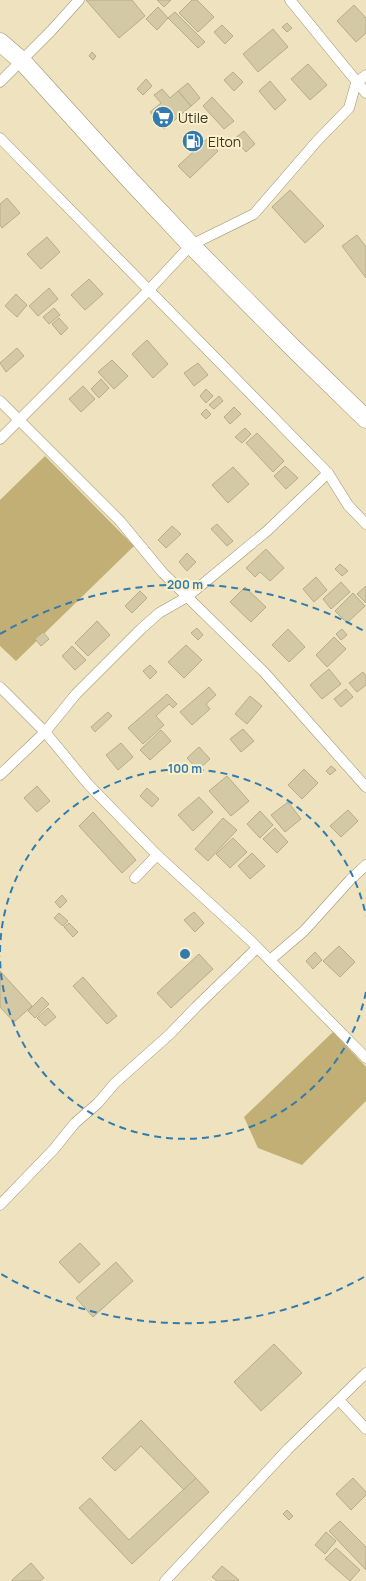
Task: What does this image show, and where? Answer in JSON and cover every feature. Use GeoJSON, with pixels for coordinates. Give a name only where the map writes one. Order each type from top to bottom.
{"type":"FeatureCollection","features":[{"type":"Feature","properties":{"kind":"highway"},"geometry":{"type":"LineString","coordinates":[[0,42],[22,61],[191,245],[366,419]]}},
{"type":"Feature","properties":{"kind":"street"},"geometry":{"type":"LineString","coordinates":[[0,82],[22,61],[79,0]]}},
{"type":"Feature","properties":{"kind":"street"},"geometry":{"type":"LineString","coordinates":[[290,0],[356,83],[366,93]]}},
{"type":"Feature","properties":{"kind":"street"},"geometry":{"type":"LineString","coordinates":[[0,438],[149,290],[191,245],[254,214],[321,137],[350,108],[356,83],[366,75]]}},
{"type":"Feature","properties":{"kind":"street"},"geometry":{"type":"LineString","coordinates":[[0,138],[328,473],[348,505],[366,524]]}},
{"type":"Feature","properties":{"kind":"street"},"geometry":{"type":"LineString","coordinates":[[0,401],[120,521],[163,573],[264,672],[366,787]]}},
{"type":"Feature","properties":{"kind":"street"},"geometry":{"type":"LineString","coordinates":[[0,775],[44,732],[76,694],[140,629],[159,613],[187,597],[267,531],[328,473]]}},
{"type":"Feature","properties":{"kind":"street"},"geometry":{"type":"LineString","coordinates":[[0,687],[44,732],[88,784],[157,856],[270,960],[366,1058]]}},
{"type":"Feature","properties":{"kind":"street"},"geometry":{"type":"LineString","coordinates":[[135,878],[157,856]]}},
{"type":"Feature","properties":{"kind":"street"},"geometry":{"type":"LineString","coordinates":[[270,960],[304,931],[350,880],[366,865]]}},
{"type":"Feature","properties":{"kind":"street"},"geometry":{"type":"LineString","coordinates":[[0,1206],[54,1149],[75,1123],[98,1103],[115,1083],[170,1034],[257,948]]}},
{"type":"Feature","properties":{"kind":"street"},"geometry":{"type":"LineString","coordinates":[[165,1581],[288,1448],[366,1373]]}},
{"type":"Feature","properties":{"kind":"street"},"geometry":{"type":"LineString","coordinates":[[338,1400],[366,1429]]}},
{"type":"Feature","properties":{"kind":"shaded area"},"geometry":{"type":"Polygon","coordinates":[[[45,456],[134,546],[16,661],[0,646],[0,500],[45,456]]]}},
{"type":"Feature","properties":{"kind":"shaded area"},"geometry":{"type":"Polygon","coordinates":[[[333,1032],[366,1067],[366,1101],[302,1165],[258,1148],[244,1117],[333,1032]]]}},
{"type":"Feature","properties":{"kind":"building"},"geometry":{"type":"Polygon","coordinates":[[[86,0],[132,0],[145,16],[119,38],[86,0]]]}},
{"type":"Feature","properties":{"kind":"building"},"geometry":{"type":"Polygon","coordinates":[[[157,0],[171,0],[164,7],[157,0]]]}},
{"type":"Feature","properties":{"kind":"building"},"geometry":{"type":"Polygon","coordinates":[[[192,0],[197,0],[214,17],[198,32],[179,13],[192,0]]]}},
{"type":"Feature","properties":{"kind":"building"},"geometry":{"type":"Polygon","coordinates":[[[354,5],[366,18],[366,33],[356,42],[337,21],[354,5]]]}},
{"type":"Feature","properties":{"kind":"building"},"geometry":{"type":"Polygon","coordinates":[[[158,7],[168,18],[157,30],[146,19],[158,7]]]}},
{"type":"Feature","properties":{"kind":"building"},"geometry":{"type":"Polygon","coordinates":[[[175,12],[205,42],[198,48],[168,18],[175,12]]]}},
{"type":"Feature","properties":{"kind":"building"},"geometry":{"type":"Polygon","coordinates":[[[287,23],[292,28],[287,32],[282,27],[287,23]]]}},
{"type":"Feature","properties":{"kind":"building"},"geometry":{"type":"Polygon","coordinates":[[[222,25],[233,36],[225,44],[214,32],[222,25]]]}},
{"type":"Feature","properties":{"kind":"building"},"geometry":{"type":"Polygon","coordinates":[[[273,29],[288,47],[258,72],[243,54],[273,29]]]}},
{"type":"Feature","properties":{"kind":"building"},"geometry":{"type":"Polygon","coordinates":[[[92,52],[96,56],[93,60],[89,56],[92,52]]]}},
{"type":"Feature","properties":{"kind":"building"},"geometry":{"type":"Polygon","coordinates":[[[308,64],[327,85],[310,100],[291,79],[308,64]]]}},
{"type":"Feature","properties":{"kind":"building"},"geometry":{"type":"Polygon","coordinates":[[[233,72],[243,82],[234,91],[224,80],[233,72]]]}},
{"type":"Feature","properties":{"kind":"building"},"geometry":{"type":"Polygon","coordinates":[[[146,79],[152,86],[143,95],[137,89],[146,79]]]}},
{"type":"Feature","properties":{"kind":"building"},"geometry":{"type":"Polygon","coordinates":[[[270,81],[286,100],[275,110],[259,91],[270,81]]]}},
{"type":"Feature","properties":{"kind":"building"},"geometry":{"type":"Polygon","coordinates":[[[188,83],[200,98],[191,106],[178,91],[188,83]]]}},
{"type":"Feature","properties":{"kind":"building"},"geometry":{"type":"Polygon","coordinates":[[[162,89],[170,98],[178,91],[191,106],[164,129],[150,112],[161,103],[154,95],[162,89]]]}},
{"type":"Feature","properties":{"kind":"building"},"geometry":{"type":"Polygon","coordinates":[[[212,97],[234,121],[224,129],[203,106],[212,97]]]}},
{"type":"Feature","properties":{"kind":"building"},"geometry":{"type":"Polygon","coordinates":[[[244,131],[255,144],[246,152],[234,139],[244,131]]]}},
{"type":"Feature","properties":{"kind":"building"},"geometry":{"type":"Polygon","coordinates":[[[207,139],[218,151],[190,178],[178,166],[207,139]]]}},
{"type":"Feature","properties":{"kind":"building"},"geometry":{"type":"Polygon","coordinates":[[[290,190],[324,226],[305,243],[272,207],[290,190]]]}},
{"type":"Feature","properties":{"kind":"building"},"geometry":{"type":"Polygon","coordinates":[[[7,198],[20,213],[2,228],[0,225],[0,204],[7,198]]]}},
{"type":"Feature","properties":{"kind":"building"},"geometry":{"type":"Polygon","coordinates":[[[357,235],[366,247],[366,278],[342,246],[357,235]]]}},
{"type":"Feature","properties":{"kind":"building"},"geometry":{"type":"Polygon","coordinates":[[[47,237],[60,252],[41,269],[27,254],[47,237]]]}},
{"type":"Feature","properties":{"kind":"building"},"geometry":{"type":"Polygon","coordinates":[[[89,279],[103,294],[85,310],[71,295],[89,279]]]}},
{"type":"Feature","properties":{"kind":"building"},"geometry":{"type":"Polygon","coordinates":[[[49,288],[58,299],[38,316],[29,306],[49,288]]]}},
{"type":"Feature","properties":{"kind":"building"},"geometry":{"type":"Polygon","coordinates":[[[16,294],[27,305],[17,317],[5,306],[16,294]]]}},
{"type":"Feature","properties":{"kind":"building"},"geometry":{"type":"Polygon","coordinates":[[[54,308],[60,315],[49,324],[43,317],[54,308]]]}},
{"type":"Feature","properties":{"kind":"building"},"geometry":{"type":"Polygon","coordinates":[[[59,318],[68,328],[61,335],[52,324],[59,318]]]}},
{"type":"Feature","properties":{"kind":"building"},"geometry":{"type":"Polygon","coordinates":[[[147,340],[168,364],[153,378],[132,354],[147,340]]]}},
{"type":"Feature","properties":{"kind":"building"},"geometry":{"type":"Polygon","coordinates":[[[17,348],[24,356],[6,372],[0,363],[17,348]]]}},
{"type":"Feature","properties":{"kind":"building"},"geometry":{"type":"Polygon","coordinates":[[[112,360],[128,376],[114,389],[98,372],[112,360]]]}},
{"type":"Feature","properties":{"kind":"building"},"geometry":{"type":"Polygon","coordinates":[[[198,363],[208,375],[194,386],[184,373],[198,363]]]}},
{"type":"Feature","properties":{"kind":"building"},"geometry":{"type":"Polygon","coordinates":[[[101,379],[109,388],[99,398],[91,389],[101,379]]]}},
{"type":"Feature","properties":{"kind":"building"},"geometry":{"type":"Polygon","coordinates":[[[83,386],[95,399],[81,412],[69,399],[83,386]]]}},
{"type":"Feature","properties":{"kind":"building"},"geometry":{"type":"Polygon","coordinates":[[[206,389],[213,396],[206,403],[200,396],[206,389]]]}},
{"type":"Feature","properties":{"kind":"building"},"geometry":{"type":"Polygon","coordinates":[[[219,396],[223,401],[214,409],[209,405],[219,396]]]}},
{"type":"Feature","properties":{"kind":"building"},"geometry":{"type":"Polygon","coordinates":[[[234,407],[241,414],[230,424],[224,417],[234,407]]]}},
{"type":"Feature","properties":{"kind":"building"},"geometry":{"type":"Polygon","coordinates":[[[206,409],[211,414],[206,419],[201,414],[206,409]]]}},
{"type":"Feature","properties":{"kind":"building"},"geometry":{"type":"Polygon","coordinates":[[[245,428],[251,434],[242,443],[235,437],[245,428]]]}},
{"type":"Feature","properties":{"kind":"building"},"geometry":{"type":"Polygon","coordinates":[[[257,433],[284,461],[273,472],[246,443],[257,433]]]}},
{"type":"Feature","properties":{"kind":"building"},"geometry":{"type":"Polygon","coordinates":[[[285,466],[298,478],[286,489],[274,476],[285,466]]]}},
{"type":"Feature","properties":{"kind":"building"},"geometry":{"type":"Polygon","coordinates":[[[233,467],[249,484],[228,503],[212,485],[233,467]]]}},
{"type":"Feature","properties":{"kind":"building"},"geometry":{"type":"Polygon","coordinates":[[[217,524],[233,541],[227,546],[211,529],[217,524]]]}},
{"type":"Feature","properties":{"kind":"building"},"geometry":{"type":"Polygon","coordinates":[[[172,526],[181,534],[166,548],[158,540],[172,526]]]}},
{"type":"Feature","properties":{"kind":"building"},"geometry":{"type":"Polygon","coordinates":[[[266,549],[284,568],[270,581],[260,572],[255,577],[246,568],[266,549]]]}},
{"type":"Feature","properties":{"kind":"building"},"geometry":{"type":"Polygon","coordinates":[[[187,553],[196,562],[187,571],[179,562],[187,553]]]}},
{"type":"Feature","properties":{"kind":"building"},"geometry":{"type":"Polygon","coordinates":[[[340,564],[348,571],[342,576],[335,569],[340,564]]]}},
{"type":"Feature","properties":{"kind":"building"},"geometry":{"type":"Polygon","coordinates":[[[316,577],[327,590],[314,602],[303,589],[316,577]]]}},
{"type":"Feature","properties":{"kind":"building"},"geometry":{"type":"Polygon","coordinates":[[[341,582],[350,592],[331,609],[323,599],[341,582]]]}},
{"type":"Feature","properties":{"kind":"building"},"geometry":{"type":"Polygon","coordinates":[[[366,586],[366,603],[357,594],[366,586]]]}},
{"type":"Feature","properties":{"kind":"building"},"geometry":{"type":"Polygon","coordinates":[[[245,587],[266,607],[251,622],[230,602],[245,587]]]}},
{"type":"Feature","properties":{"kind":"building"},"geometry":{"type":"Polygon","coordinates":[[[140,591],[147,598],[132,613],[125,606],[140,591]]]}},
{"type":"Feature","properties":{"kind":"building"},"geometry":{"type":"Polygon","coordinates":[[[353,593],[365,606],[347,623],[335,611],[353,593]]]}},
{"type":"Feature","properties":{"kind":"building"},"geometry":{"type":"Polygon","coordinates":[[[97,621],[110,635],[88,656],[75,643],[97,621]]]}},
{"type":"Feature","properties":{"kind":"building"},"geometry":{"type":"Polygon","coordinates":[[[197,628],[203,635],[198,640],[191,633],[197,628]]]}},
{"type":"Feature","properties":{"kind":"building"},"geometry":{"type":"Polygon","coordinates":[[[288,629],[305,647],[289,662],[272,645],[288,629]]]}},
{"type":"Feature","properties":{"kind":"building"},"geometry":{"type":"Polygon","coordinates":[[[342,629],[347,635],[341,640],[336,634],[342,629]]]}},
{"type":"Feature","properties":{"kind":"building"},"geometry":{"type":"Polygon","coordinates":[[[43,632],[49,639],[41,646],[35,639],[43,632]]]}},
{"type":"Feature","properties":{"kind":"building"},"geometry":{"type":"Polygon","coordinates":[[[334,637],[346,649],[327,667],[316,655],[334,637]]]}},
{"type":"Feature","properties":{"kind":"building"},"geometry":{"type":"Polygon","coordinates":[[[186,645],[202,660],[184,678],[168,662],[186,645]]]}},
{"type":"Feature","properties":{"kind":"building"},"geometry":{"type":"Polygon","coordinates":[[[72,646],[86,660],[75,670],[62,656],[72,646]]]}},
{"type":"Feature","properties":{"kind":"building"},"geometry":{"type":"Polygon","coordinates":[[[150,665],[157,672],[150,679],[143,671],[150,665]]]}},
{"type":"Feature","properties":{"kind":"building"},"geometry":{"type":"Polygon","coordinates":[[[329,669],[341,684],[322,699],[310,685],[329,669]]]}},
{"type":"Feature","properties":{"kind":"building"},"geometry":{"type":"Polygon","coordinates":[[[363,672],[366,676],[366,685],[357,692],[349,683],[363,672]]]}},
{"type":"Feature","properties":{"kind":"building"},"geometry":{"type":"Polygon","coordinates":[[[209,687],[216,695],[206,704],[210,709],[192,725],[180,712],[209,687]]]}},
{"type":"Feature","properties":{"kind":"building"},"geometry":{"type":"Polygon","coordinates":[[[346,689],[353,697],[341,707],[334,699],[346,689]]]}},
{"type":"Feature","properties":{"kind":"building"},"geometry":{"type":"Polygon","coordinates":[[[167,694],[177,704],[173,708],[169,704],[156,716],[164,725],[143,744],[128,728],[167,694]]]}},
{"type":"Feature","properties":{"kind":"building"},"geometry":{"type":"Polygon","coordinates":[[[250,696],[262,706],[247,724],[235,714],[250,696]]]}},
{"type":"Feature","properties":{"kind":"building"},"geometry":{"type":"Polygon","coordinates":[[[108,712],[112,716],[95,732],[91,727],[108,712]]]}},
{"type":"Feature","properties":{"kind":"building"},"geometry":{"type":"Polygon","coordinates":[[[243,729],[254,741],[241,752],[230,739],[243,729]]]}},
{"type":"Feature","properties":{"kind":"building"},"geometry":{"type":"Polygon","coordinates":[[[161,730],[171,741],[150,760],[140,750],[161,730]]]}},
{"type":"Feature","properties":{"kind":"building"},"geometry":{"type":"Polygon","coordinates":[[[121,743],[133,757],[118,770],[106,755],[121,743]]]}},
{"type":"Feature","properties":{"kind":"building"},"geometry":{"type":"Polygon","coordinates":[[[199,747],[210,759],[198,770],[187,758],[199,747]]]}},
{"type":"Feature","properties":{"kind":"building"},"geometry":{"type":"Polygon","coordinates":[[[331,766],[336,770],[330,775],[326,771],[331,766]]]}},
{"type":"Feature","properties":{"kind":"building"},"geometry":{"type":"Polygon","coordinates":[[[304,769],[318,783],[302,799],[288,785],[304,769]]]}},
{"type":"Feature","properties":{"kind":"building"},"geometry":{"type":"Polygon","coordinates":[[[227,776],[249,801],[231,816],[209,791],[227,776]]]}},
{"type":"Feature","properties":{"kind":"building"},"geometry":{"type":"Polygon","coordinates":[[[37,786],[50,801],[37,812],[24,798],[37,786]]]}},
{"type":"Feature","properties":{"kind":"building"},"geometry":{"type":"Polygon","coordinates":[[[147,788],[159,799],[152,807],[140,796],[147,788]]]}},
{"type":"Feature","properties":{"kind":"building"},"geometry":{"type":"Polygon","coordinates":[[[199,797],[213,812],[193,831],[178,815],[199,797]]]}},
{"type":"Feature","properties":{"kind":"building"},"geometry":{"type":"Polygon","coordinates":[[[288,802],[301,819],[285,832],[271,815],[288,802]]]}},
{"type":"Feature","properties":{"kind":"building"},"geometry":{"type":"Polygon","coordinates":[[[348,810],[358,821],[341,837],[330,826],[348,810]]]}},
{"type":"Feature","properties":{"kind":"building"},"geometry":{"type":"Polygon","coordinates":[[[260,811],[273,825],[260,838],[247,824],[260,811]]]}},
{"type":"Feature","properties":{"kind":"building"},"geometry":{"type":"Polygon","coordinates":[[[93,812],[136,860],[122,873],[79,826],[93,812]]]}},
{"type":"Feature","properties":{"kind":"building"},"geometry":{"type":"Polygon","coordinates":[[[223,818],[237,830],[208,861],[195,849],[223,818]]]}},
{"type":"Feature","properties":{"kind":"building"},"geometry":{"type":"Polygon","coordinates":[[[275,828],[288,842],[277,853],[263,839],[275,828]]]}},
{"type":"Feature","properties":{"kind":"building"},"geometry":{"type":"Polygon","coordinates":[[[233,838],[247,852],[230,868],[216,854],[233,838]]]}},
{"type":"Feature","properties":{"kind":"building"},"geometry":{"type":"Polygon","coordinates":[[[252,853],[265,866],[250,879],[238,866],[252,853]]]}},
{"type":"Feature","properties":{"kind":"building"},"geometry":{"type":"Polygon","coordinates":[[[62,895],[67,901],[60,908],[55,902],[62,895]]]}},
{"type":"Feature","properties":{"kind":"building"},"geometry":{"type":"Polygon","coordinates":[[[194,912],[204,923],[195,932],[184,920],[194,912]]]}},
{"type":"Feature","properties":{"kind":"building"},"geometry":{"type":"Polygon","coordinates":[[[59,913],[68,921],[63,926],[54,918],[59,913]]]}},
{"type":"Feature","properties":{"kind":"building"},"geometry":{"type":"Polygon","coordinates":[[[69,923],[78,932],[73,937],[64,927],[69,923]]]}},
{"type":"Feature","properties":{"kind":"building"},"geometry":{"type":"Polygon","coordinates":[[[339,946],[355,962],[340,977],[323,961],[339,946]]]}},
{"type":"Feature","properties":{"kind":"building"},"geometry":{"type":"Polygon","coordinates":[[[315,952],[322,960],[313,969],[306,961],[315,952]]]}},
{"type":"Feature","properties":{"kind":"building"},"geometry":{"type":"Polygon","coordinates":[[[199,954],[213,969],[171,1008],[157,993],[199,954]]]}},
{"type":"Feature","properties":{"kind":"building"},"geometry":{"type":"Polygon","coordinates":[[[0,971],[32,1006],[14,1022],[0,1007],[0,971]]]}},
{"type":"Feature","properties":{"kind":"building"},"geometry":{"type":"Polygon","coordinates":[[[83,977],[117,1016],[107,1024],[73,986],[83,977]]]}},
{"type":"Feature","properties":{"kind":"building"},"geometry":{"type":"Polygon","coordinates":[[[42,997],[49,1004],[35,1018],[28,1011],[42,997]]]}},
{"type":"Feature","properties":{"kind":"building"},"geometry":{"type":"Polygon","coordinates":[[[48,1008],[56,1017],[45,1026],[37,1018],[48,1008]]]}},
{"type":"Feature","properties":{"kind":"building"},"geometry":{"type":"Polygon","coordinates":[[[80,1243],[100,1264],[79,1283],[59,1262],[80,1243]]]}},
{"type":"Feature","properties":{"kind":"building"},"geometry":{"type":"Polygon","coordinates":[[[116,1262],[133,1281],[93,1317],[76,1298],[116,1262]]]}},
{"type":"Feature","properties":{"kind":"building"},"geometry":{"type":"Polygon","coordinates":[[[274,1344],[302,1373],[261,1411],[234,1382],[274,1344]]]}},
{"type":"Feature","properties":{"kind":"building"},"geometry":{"type":"Polygon","coordinates":[[[141,1420],[196,1478],[184,1490],[141,1446],[115,1471],[102,1458],[141,1420]]]}},
{"type":"Feature","properties":{"kind":"building"},"geometry":{"type":"Polygon","coordinates":[[[196,1478],[209,1492],[132,1564],[79,1508],[90,1498],[129,1540],[196,1478]]]}},
{"type":"Feature","properties":{"kind":"building"},"geometry":{"type":"Polygon","coordinates":[[[353,1478],[366,1492],[366,1495],[351,1510],[336,1494],[353,1478]]]}},
{"type":"Feature","properties":{"kind":"building"},"geometry":{"type":"Polygon","coordinates":[[[287,1510],[293,1516],[289,1520],[283,1514],[287,1510]]]}},
{"type":"Feature","properties":{"kind":"building"},"geometry":{"type":"Polygon","coordinates":[[[340,1521],[366,1547],[366,1570],[329,1531],[340,1521]]]}},
{"type":"Feature","properties":{"kind":"building"},"geometry":{"type":"Polygon","coordinates":[[[326,1532],[336,1541],[325,1554],[315,1545],[326,1532]]]}},
{"type":"Feature","properties":{"kind":"building"},"geometry":{"type":"Polygon","coordinates":[[[336,1548],[360,1570],[350,1581],[325,1559],[336,1548]]]}},
{"type":"Feature","properties":{"kind":"building"},"geometry":{"type":"Polygon","coordinates":[[[31,1563],[44,1578],[40,1581],[12,1580],[31,1563]]]}},
{"type":"Feature","properties":{"kind":"building"},"geometry":{"type":"Polygon","coordinates":[[[222,1566],[239,1580],[217,1581],[212,1577],[222,1566]]]}},
{"type":"Feature","properties":{"kind":"place","name":"Utile"},"geometry":{"type":"Point","coordinates":[163,117]}},
{"type":"Feature","properties":{"kind":"place","name":"Elton"},"geometry":{"type":"Point","coordinates":[193,141]}}]}
